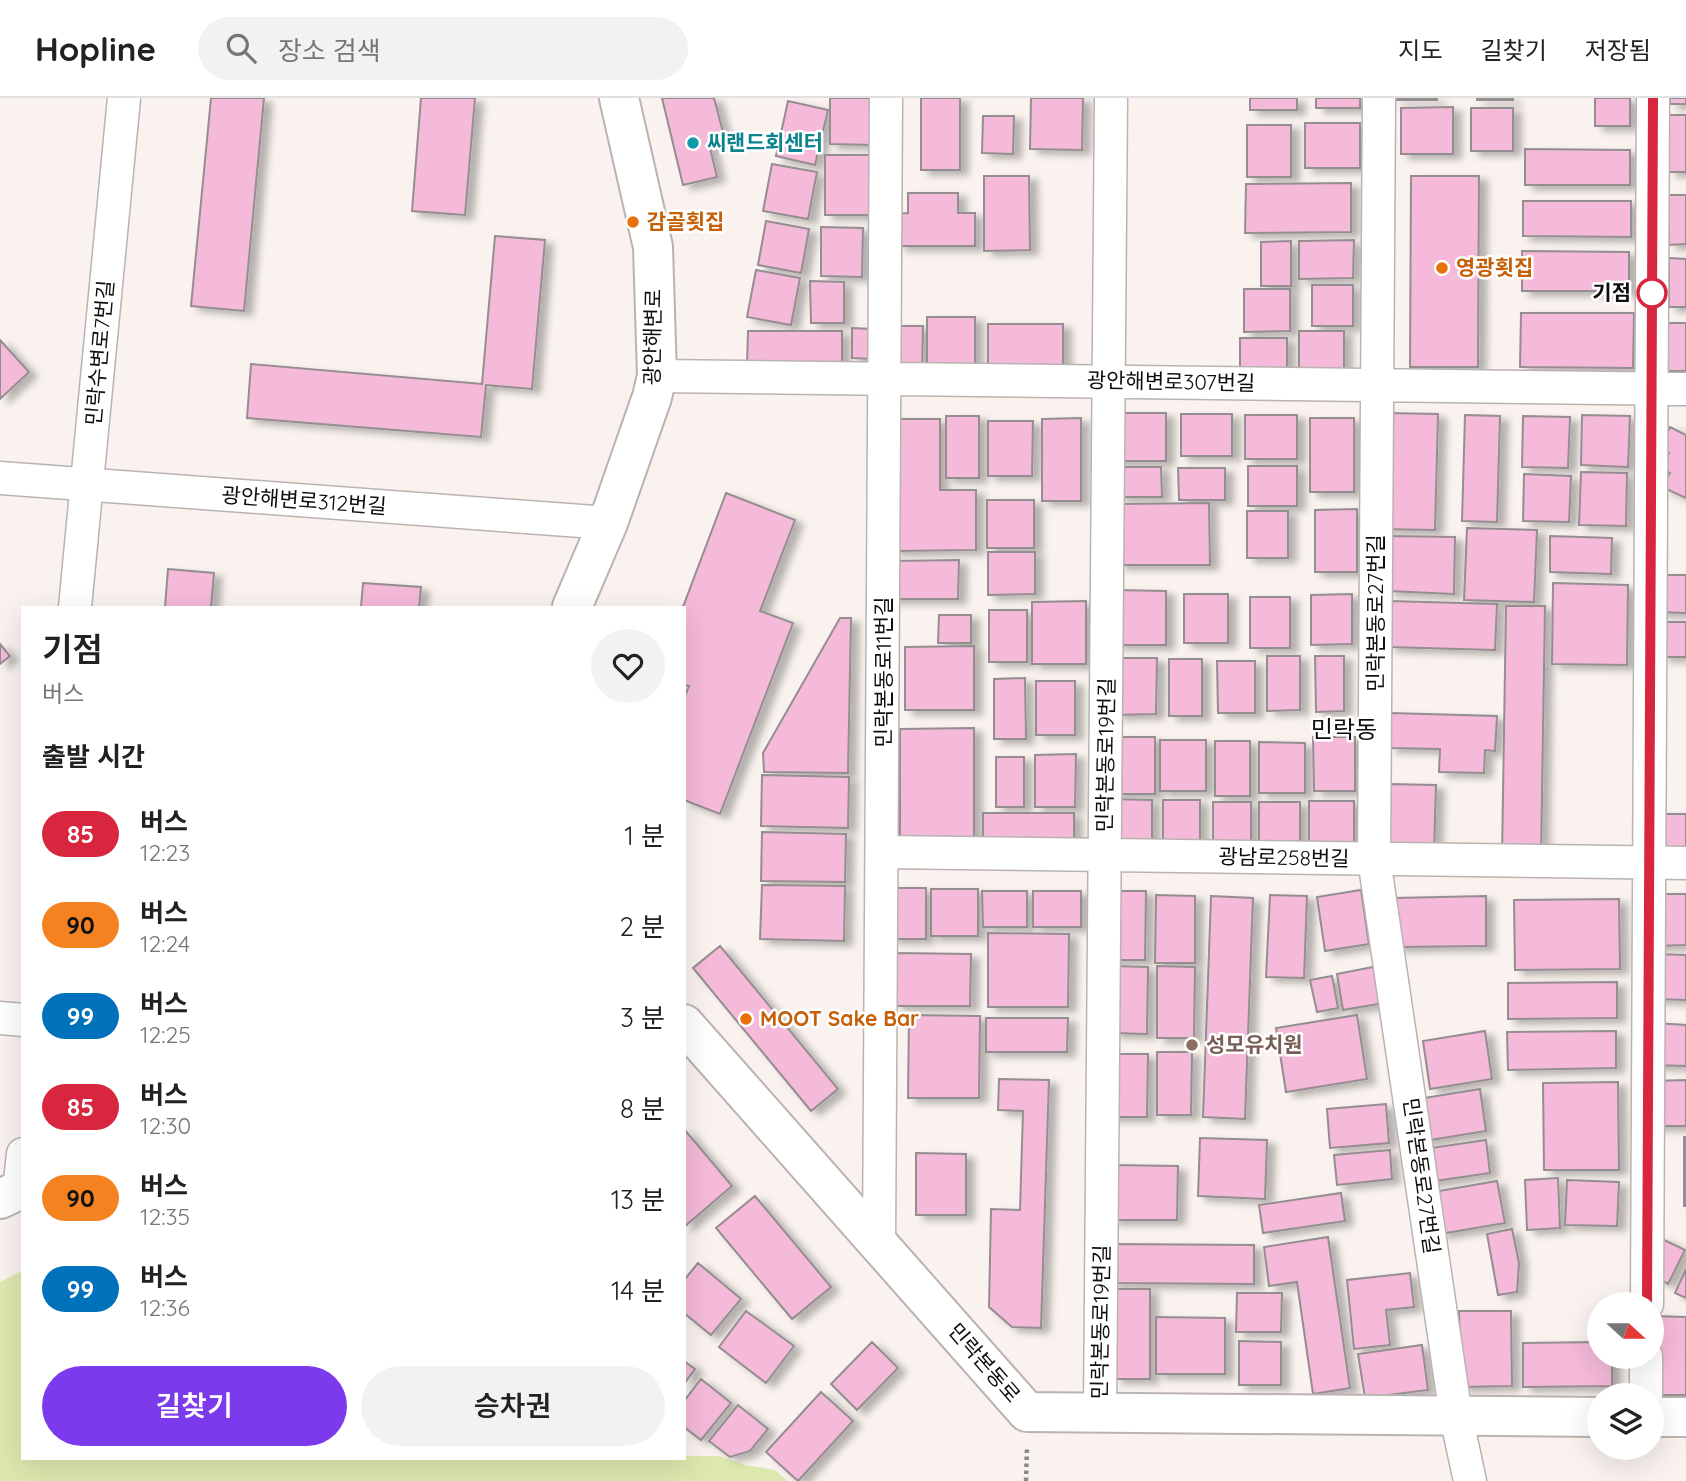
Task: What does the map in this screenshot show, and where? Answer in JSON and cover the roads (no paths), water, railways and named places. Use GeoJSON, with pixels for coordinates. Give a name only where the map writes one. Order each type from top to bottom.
{"type":"FeatureCollection","features":[{"type":"Feature","properties":{"kind":"main road","name":"광안해변로"},"geometry":{"type":"LineString","coordinates":[[572,606],[608,523],[657,376],[653,247],[619,98]]}},
{"type":"Feature","properties":{"kind":"main road","name":"민락본동로"},"geometry":{"type":"LineString","coordinates":[[686,1026],[1027,1412],[1587,1417]]}},
{"type":"Feature","properties":{"kind":"main road"},"geometry":{"type":"LineString","coordinates":[[1664,1417],[1686,1417]]}},
{"type":"Feature","properties":{"kind":"street","name":"민락수변로7번길"},"geometry":{"type":"LineString","coordinates":[[75,606],[124,98]]}},
{"type":"Feature","properties":{"kind":"street","name":"민락본동로11번길"},"geometry":{"type":"LineString","coordinates":[[879,1245],[886,98]]}},
{"type":"Feature","properties":{"kind":"street","name":"민락본동로19번길"},"geometry":{"type":"LineString","coordinates":[[1100,1413],[1111,98]]}},
{"type":"Feature","properties":{"kind":"street","name":"민락본동로27번길"},"geometry":{"type":"LineString","coordinates":[[1379,98],[1374,859],[1456,1416]]}},
{"type":"Feature","properties":{"kind":"street"},"geometry":{"type":"LineString","coordinates":[[1647,1292],[1653,98]]}},
{"type":"Feature","properties":{"kind":"street","name":"광안해변로307번길"},"geometry":{"type":"LineString","coordinates":[[657,376],[1686,389]]}},
{"type":"Feature","properties":{"kind":"street","name":"광안해변로312번길"},"geometry":{"type":"LineString","coordinates":[[0,478],[608,523]]}},
{"type":"Feature","properties":{"kind":"street","name":"광남로258번길"},"geometry":{"type":"LineString","coordinates":[[883,852],[1686,863]]}},
{"type":"Feature","properties":{"kind":"street"},"geometry":{"type":"LineString","coordinates":[[0,1018],[21,1020]]}},
{"type":"Feature","properties":{"kind":"street"},"geometry":{"type":"LineString","coordinates":[[1456,1416],[1470,1481]]}},
{"type":"Feature","properties":{"kind":"place","name":"씨랜드회센터"},"geometry":{"type":"Point","coordinates":[693,143]}},
{"type":"Feature","properties":{"kind":"place","name":"감골횟집"},"geometry":{"type":"Point","coordinates":[633,222]}},
{"type":"Feature","properties":{"kind":"place","name":"영광횟집"},"geometry":{"type":"Point","coordinates":[1442,268]}},
{"type":"Feature","properties":{"kind":"place","name":"기점"},"geometry":{"type":"Point","coordinates":[1652,293]}},
{"type":"Feature","properties":{"kind":"place","name":"MOOT Sake Bar"},"geometry":{"type":"Point","coordinates":[746,1019]}},
{"type":"Feature","properties":{"kind":"place","name":"성모유치원"},"geometry":{"type":"Point","coordinates":[1192,1045]}},
{"type":"Feature","properties":{"kind":"district","name":"민락동"},"geometry":{"type":"Point","coordinates":[1344,730]}}]}
